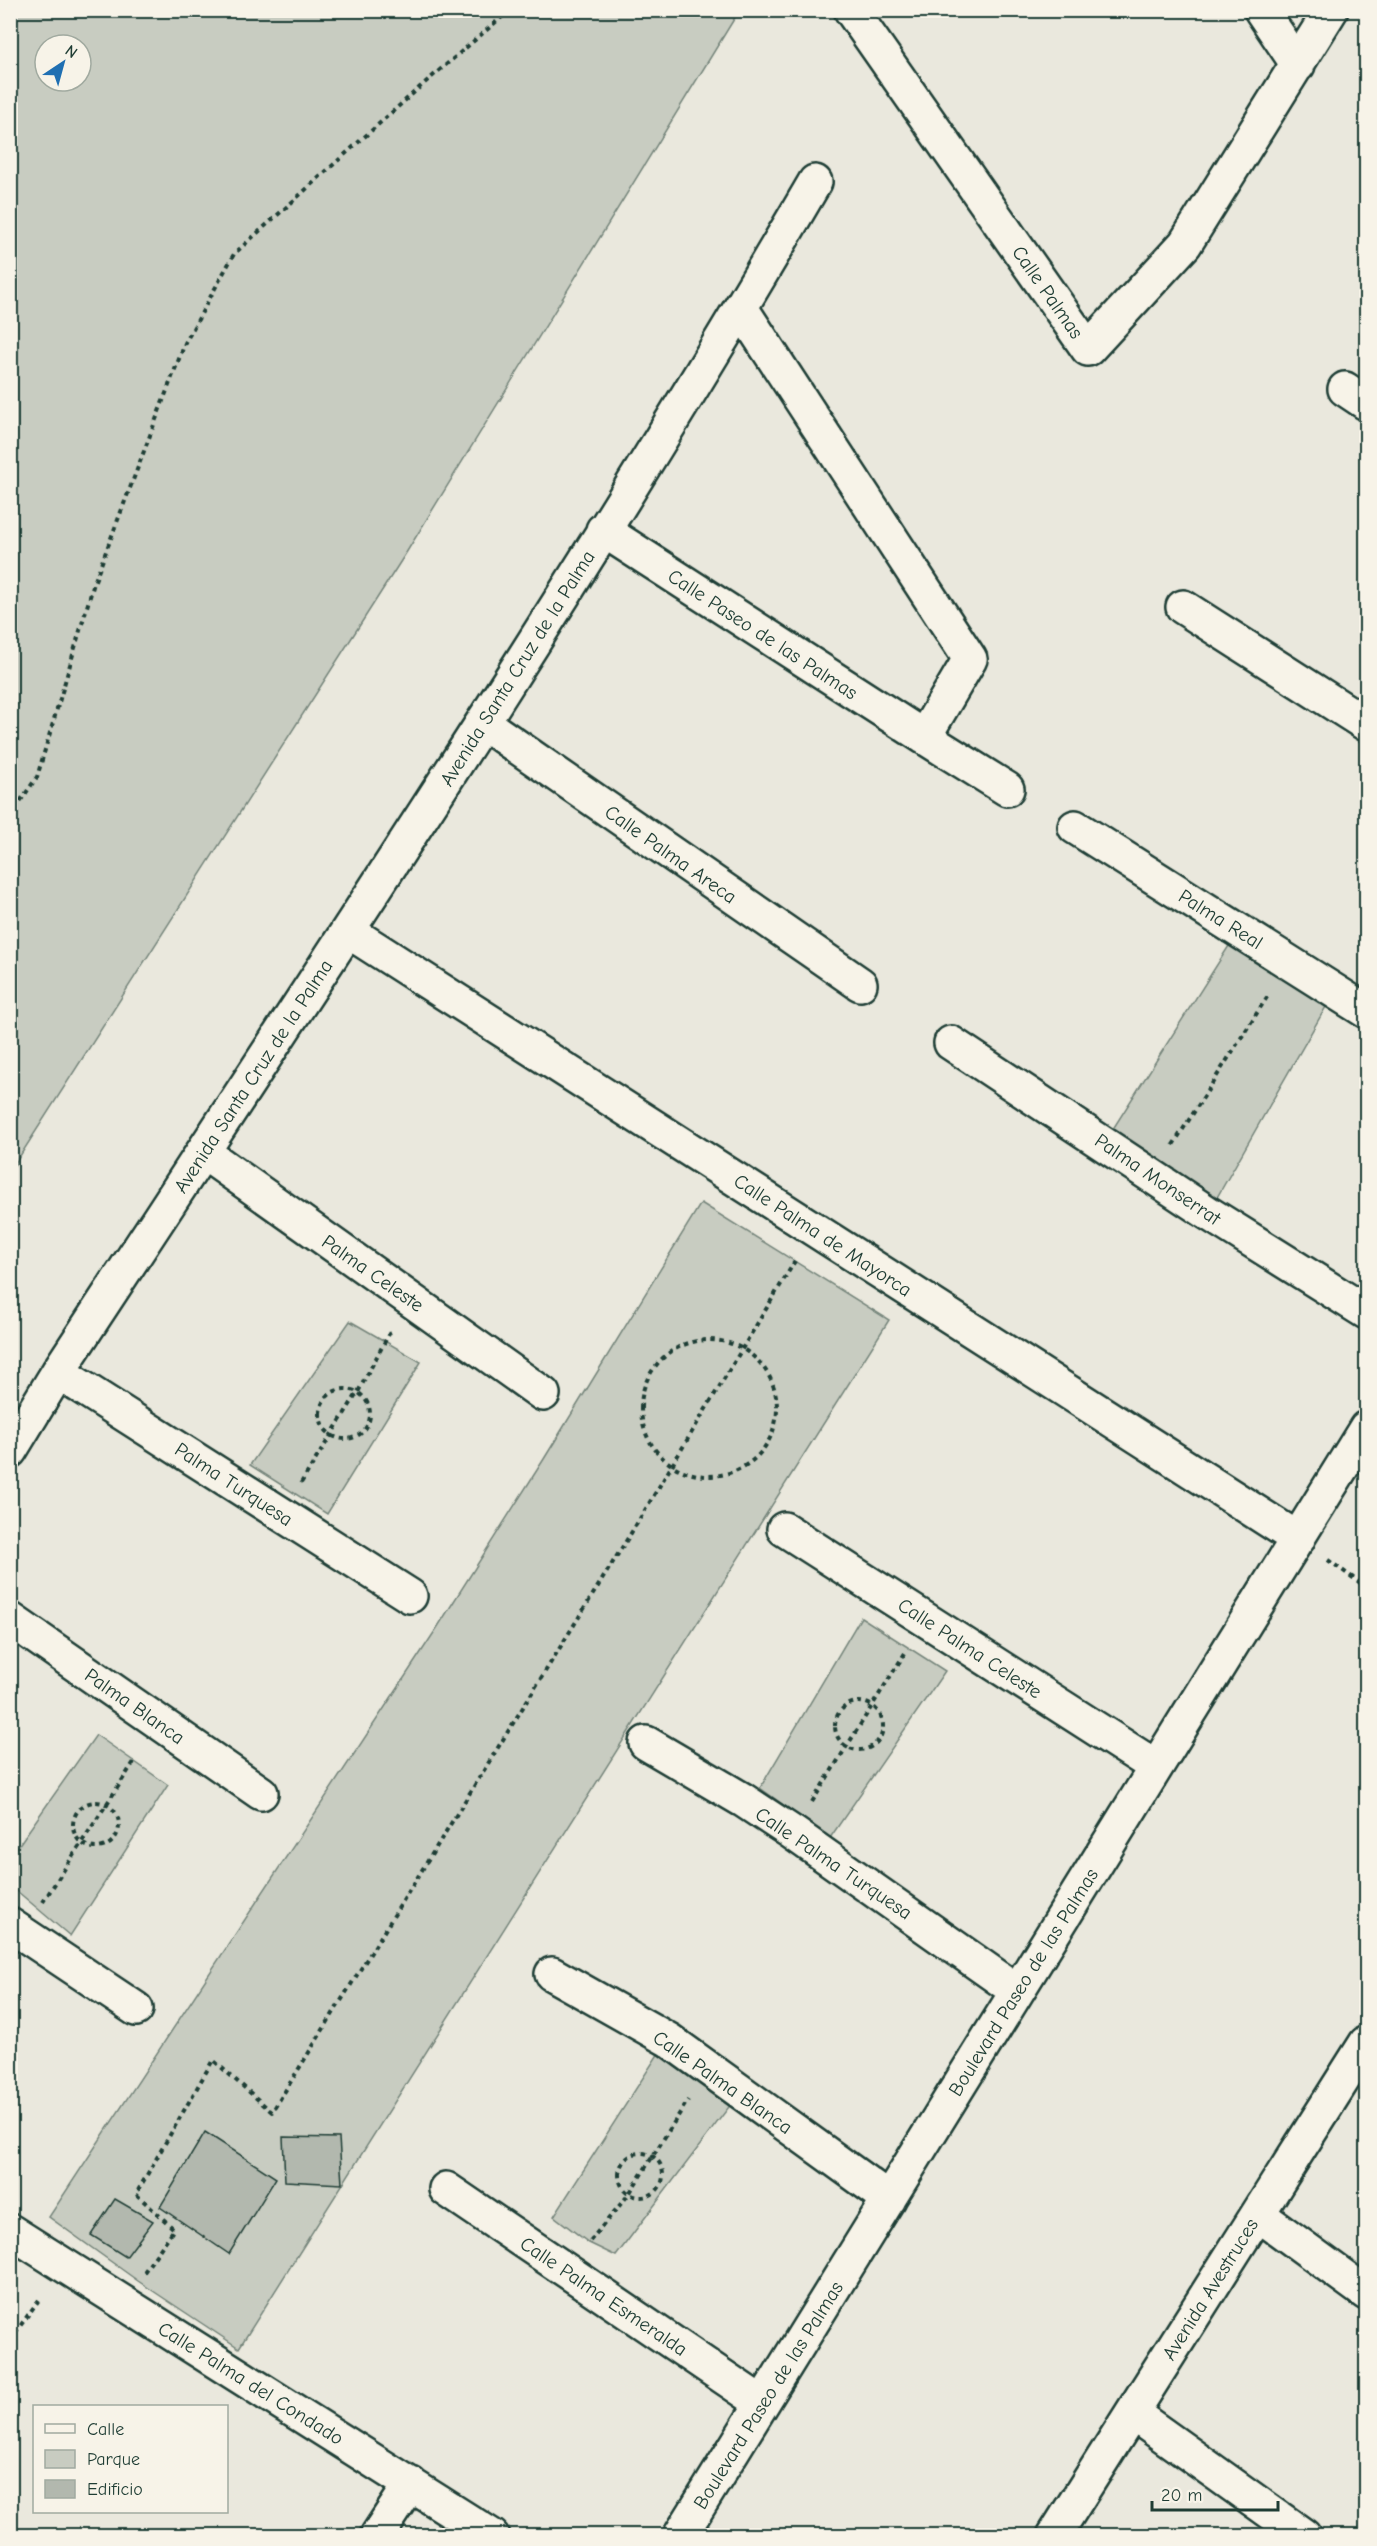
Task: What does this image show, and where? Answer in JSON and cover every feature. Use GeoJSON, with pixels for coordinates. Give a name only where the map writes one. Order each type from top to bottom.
{"type":"FeatureCollection","features":[{"type":"Feature","properties":{"kind":"street","name":"Calle Palmas"},"geometry":{"type":"LineString","coordinates":[[851,10],[1088,349],[1185,244],[1331,10]]}},
{"type":"Feature","properties":{"kind":"street"},"geometry":{"type":"LineString","coordinates":[[1261,10],[1298,65]]}},
{"type":"Feature","properties":{"kind":"street","name":"Avenida Santa Cruz de la Palma"},"geometry":{"type":"LineString","coordinates":[[10,1451],[58,1372],[483,723],[741,308],[815,182]]}},
{"type":"Feature","properties":{"kind":"street"},"geometry":{"type":"LineString","coordinates":[[741,308],[970,658],[924,737]]}},
{"type":"Feature","properties":{"kind":"street","name":"Calle Paseo de las Palmas"},"geometry":{"type":"LineString","coordinates":[[603,530],[1007,789]]}},
{"type":"Feature","properties":{"kind":"street"},"geometry":{"type":"LineString","coordinates":[[1183,607],[1366,723]]}},
{"type":"Feature","properties":{"kind":"street","name":"Calle Palma Areca"},"geometry":{"type":"LineString","coordinates":[[483,723],[860,984]]}},
{"type":"Feature","properties":{"kind":"street","name":"Palma Real"},"geometry":{"type":"LineString","coordinates":[[1076,827],[1366,1011]]}},
{"type":"Feature","properties":{"kind":"street","name":"Calle Palma de Mayorca"},"geometry":{"type":"LineString","coordinates":[[348,931],[1298,1539]]}},
{"type":"Feature","properties":{"kind":"street","name":"Palma Monserrat"},"geometry":{"type":"LineString","coordinates":[[951,1043],[1208,1214],[1366,1312]]}},
{"type":"Feature","properties":{"kind":"street","name":"Palma Celeste"},"geometry":{"type":"LineString","coordinates":[[203,1152],[543,1394]]}},
{"type":"Feature","properties":{"kind":"street","name":"Palma Turquesa"},"geometry":{"type":"LineString","coordinates":[[58,1372],[410,1596]]}},
{"type":"Feature","properties":{"kind":"street","name":"Boulevard Paseo de las Palmas"},"geometry":{"type":"LineString","coordinates":[[680,2535],[1366,1428]]}},
{"type":"Feature","properties":{"kind":"street","name":"Calle Palma Celeste"},"geometry":{"type":"LineString","coordinates":[[784,1529],[1156,1767]]}},
{"type":"Feature","properties":{"kind":"street","name":"Palma Blanca"},"geometry":{"type":"LineString","coordinates":[[10,1619],[261,1793]]}},
{"type":"Feature","properties":{"kind":"street","name":"Calle Palma Turquesa"},"geometry":{"type":"LineString","coordinates":[[646,1743],[743,1800],[793,1833],[1017,1991]]}},
{"type":"Feature","properties":{"kind":"street"},"geometry":{"type":"LineString","coordinates":[[10,1925],[136,2009]]}},
{"type":"Feature","properties":{"kind":"street","name":"Calle Palma Blanca"},"geometry":{"type":"LineString","coordinates":[[552,1974],[669,2040],[889,2199]]}},
{"type":"Feature","properties":{"kind":"street","name":"Avenida Avestruces"},"geometry":{"type":"LineString","coordinates":[[1054,2535],[1366,2043]]}},
{"type":"Feature","properties":{"kind":"street","name":"Calle Palma Esmeralda"},"geometry":{"type":"LineString","coordinates":[[446,2189],[762,2403]]}},
{"type":"Feature","properties":{"kind":"street"},"geometry":{"type":"LineString","coordinates":[[1258,2214],[1366,2293]]}},
{"type":"Feature","properties":{"kind":"street","name":"Calle Palma del Condado"},"geometry":{"type":"LineString","coordinates":[[10,2231],[492,2535]]}},
{"type":"Feature","properties":{"kind":"street"},"geometry":{"type":"LineString","coordinates":[[1132,2413],[1304,2535]]}},
{"type":"Feature","properties":{"kind":"street"},"geometry":{"type":"LineString","coordinates":[[376,2535],[411,2484]]}},
{"type":"Feature","properties":{"kind":"path"},"geometry":{"type":"LineString","coordinates":[[10,816],[37,777],[94,583],[185,343],[234,254],[420,87],[510,10]]}},
{"type":"Feature","properties":{"kind":"path"},"geometry":{"type":"LineString","coordinates":[[1153,1176],[1289,962]]}},
{"type":"Feature","properties":{"kind":"path"},"geometry":{"type":"LineString","coordinates":[[138,2281],[174,2229],[136,2194],[213,2060],[272,2112],[672,1465],[814,1229]]}},
{"type":"Feature","properties":{"kind":"path"},"geometry":{"type":"LineString","coordinates":[[281,1514],[333,1435],[409,1298]]}},
{"type":"Feature","properties":{"kind":"path"},"geometry":{"type":"LineString","coordinates":[[697,1341],[720,1341],[742,1348],[758,1360],[771,1378],[777,1399],[776,1420],[769,1441],[756,1458],[738,1470],[717,1475],[693,1474],[672,1465],[655,1449],[644,1428],[641,1406],[645,1383],[657,1363],[675,1348],[697,1341]]}},
{"type":"Feature","properties":{"kind":"path"},"geometry":{"type":"LineString","coordinates":[[350,1389],[358,1392],[368,1404],[370,1420],[367,1427],[362,1433],[347,1438],[333,1435],[321,1422],[322,1405],[333,1392],[350,1389]]}},
{"type":"Feature","properties":{"kind":"path"},"geometry":{"type":"LineString","coordinates":[[1298,1539],[1366,1587]]}},
{"type":"Feature","properties":{"kind":"path"},"geometry":{"type":"LineString","coordinates":[[793,1833],[925,1619]]}},
{"type":"Feature","properties":{"kind":"path"},"geometry":{"type":"LineString","coordinates":[[862,1702],[872,1706],[881,1715],[884,1727],[880,1739],[870,1748],[858,1751],[846,1747],[838,1740],[834,1729],[836,1718],[842,1709],[851,1703],[862,1702]]}},
{"type":"Feature","properties":{"kind":"path"},"geometry":{"type":"LineString","coordinates":[[39,1909],[134,1762]]}},
{"type":"Feature","properties":{"kind":"path"},"geometry":{"type":"LineString","coordinates":[[87,1803],[106,1804],[114,1811],[120,1826],[114,1841],[100,1849],[92,1849],[81,1844],[74,1834],[76,1813],[87,1803]]}},
{"type":"Feature","properties":{"kind":"path"},"geometry":{"type":"LineString","coordinates":[[589,2242],[629,2194],[708,2069]]}},
{"type":"Feature","properties":{"kind":"path"},"geometry":{"type":"LineString","coordinates":[[640,2152],[653,2156],[662,2168],[662,2184],[651,2195],[644,2197],[629,2194],[623,2189],[618,2176],[622,2162],[640,2152]]}},
{"type":"Feature","properties":{"kind":"path"},"geometry":{"type":"LineString","coordinates":[[10,2340],[63,2264]]}},
{"type":"Feature","properties":{"kind":"green space"},"geometry":{"type":"Polygon","coordinates":[[[11,10],[739,11],[406,553],[11,1170],[11,10]]]}},
{"type":"Feature","properties":{"kind":"green space"},"geometry":{"type":"Polygon","coordinates":[[[1239,930],[1335,991],[1208,1213],[1104,1143],[1239,930]]]}},
{"type":"Feature","properties":{"kind":"green space"},"geometry":{"type":"Polygon","coordinates":[[[701,1203],[889,1320],[239,2348],[138,2281],[49,2217],[437,1628],[701,1203]]]}},
{"type":"Feature","properties":{"kind":"green space"},"geometry":{"type":"Polygon","coordinates":[[[350,1321],[421,1362],[327,1514],[250,1465],[350,1321]]]}},
{"type":"Feature","properties":{"kind":"green space"},"geometry":{"type":"Polygon","coordinates":[[[861,1617],[945,1671],[830,1838],[760,1788],[861,1617]]]}},
{"type":"Feature","properties":{"kind":"green space"},"geometry":{"type":"Polygon","coordinates":[[[96,1735],[168,1785],[70,1936],[11,1886],[11,1856],[96,1735]]]}},
{"type":"Feature","properties":{"kind":"green space"},"geometry":{"type":"Polygon","coordinates":[[[664,2045],[735,2099],[616,2256],[589,2243],[554,2216],[664,2045]]]}},
{"type":"Feature","properties":{"kind":"building"},"geometry":{"type":"Polygon","coordinates":[[[205,2132],[276,2178],[229,2254],[160,2207],[205,2132]]]}},
{"type":"Feature","properties":{"kind":"building"},"geometry":{"type":"Polygon","coordinates":[[[283,2137],[339,2138],[342,2184],[285,2181],[283,2137]]]}},
{"type":"Feature","properties":{"kind":"building"},"geometry":{"type":"Polygon","coordinates":[[[115,2199],[153,2221],[126,2257],[91,2235],[115,2199]]]}}]}
